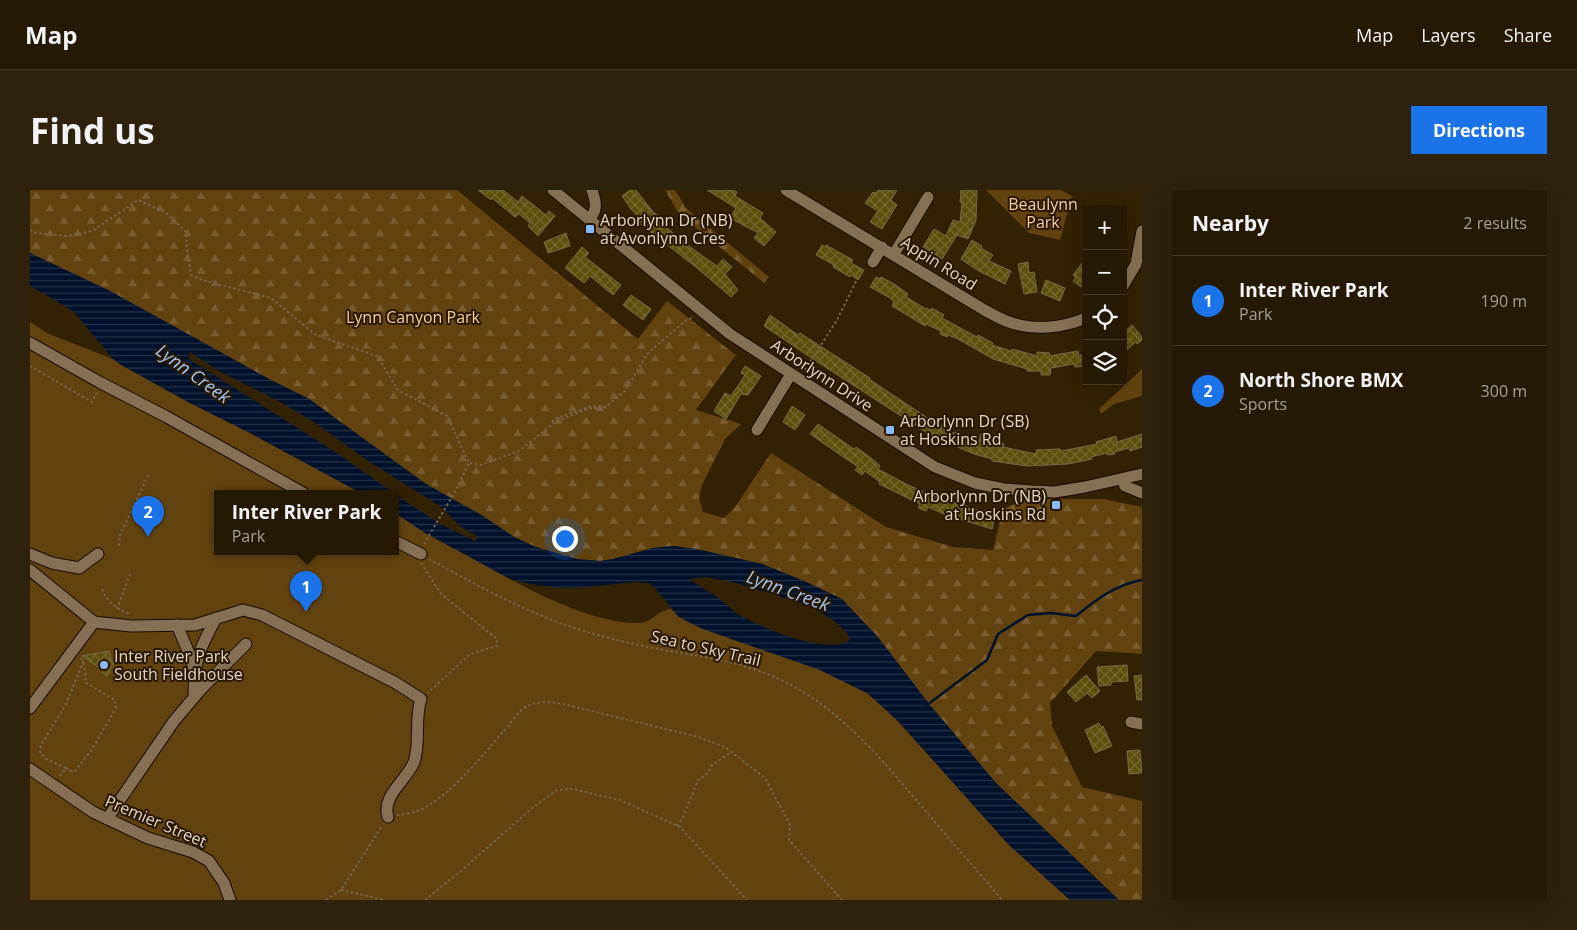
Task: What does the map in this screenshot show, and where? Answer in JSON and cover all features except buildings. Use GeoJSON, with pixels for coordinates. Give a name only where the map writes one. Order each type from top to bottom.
{"type":"FeatureCollection","features":[{"type":"Feature","properties":{"kind":"street","name":"Arborlynn Drive"},"geometry":{"type":"LineString","coordinates":[[554,190],[730,334],[917,457],[947,473],[969,481],[1004,489],[1049,492],[1086,487],[1142,474]]}},
{"type":"Feature","properties":{"kind":"street"},"geometry":{"type":"LineString","coordinates":[[589,220],[595,214],[596,209],[592,190]]}},
{"type":"Feature","properties":{"kind":"street","name":"Appin Road"},"geometry":{"type":"LineString","coordinates":[[786,190],[981,308],[1009,322],[1023,326],[1047,327],[1061,326],[1082,319]]}},
{"type":"Feature","properties":{"kind":"street"},"geometry":{"type":"LineString","coordinates":[[894,254],[928,197]]}},
{"type":"Feature","properties":{"kind":"street"},"geometry":{"type":"LineString","coordinates":[[1127,279],[1136,264],[1142,231]]}},
{"type":"Feature","properties":{"kind":"street"},"geometry":{"type":"LineString","coordinates":[[873,262],[882,247]]}},
{"type":"Feature","properties":{"kind":"street"},"geometry":{"type":"LineString","coordinates":[[30,344],[298,490]]}},
{"type":"Feature","properties":{"kind":"street"},"geometry":{"type":"LineString","coordinates":[[757,430],[795,377]]}},
{"type":"Feature","properties":{"kind":"street"},"geometry":{"type":"LineString","coordinates":[[1122,479],[1124,486],[1142,493]]}},
{"type":"Feature","properties":{"kind":"street"},"geometry":{"type":"LineString","coordinates":[[399,542],[423,549]]}},
{"type":"Feature","properties":{"kind":"street"},"geometry":{"type":"LineString","coordinates":[[30,554],[52,563],[79,568],[98,554]]}},
{"type":"Feature","properties":{"kind":"street"},"geometry":{"type":"LineString","coordinates":[[30,570],[94,622],[131,626],[195,625],[243,610],[262,615],[396,683],[421,699],[418,709],[416,751],[413,764],[388,802],[386,810],[388,817]]}},
{"type":"Feature","properties":{"kind":"street"},"geometry":{"type":"LineString","coordinates":[[194,671],[200,647],[216,618]]}},
{"type":"Feature","properties":{"kind":"street"},"geometry":{"type":"LineString","coordinates":[[30,708],[94,622]]}},
{"type":"Feature","properties":{"kind":"street"},"geometry":{"type":"LineString","coordinates":[[177,625],[191,658],[194,671],[194,697]]}},
{"type":"Feature","properties":{"kind":"street"},"geometry":{"type":"LineString","coordinates":[[107,819],[174,721],[194,697],[246,644]]}},
{"type":"Feature","properties":{"kind":"street","name":"Premier Street"},"geometry":{"type":"LineString","coordinates":[[30,769],[93,812],[148,838],[193,852],[209,861],[224,883],[230,900]]}},
{"type":"Feature","properties":{"kind":"path"},"geometry":{"type":"LineString","coordinates":[[30,230],[36,233],[68,236],[92,231],[138,200],[165,212],[186,232],[191,275],[202,280],[271,298],[316,335],[377,356],[398,390],[447,416],[469,462]]}},
{"type":"Feature","properties":{"kind":"path"},"geometry":{"type":"LineString","coordinates":[[795,377],[837,320],[857,279]]}},
{"type":"Feature","properties":{"kind":"path"},"geometry":{"type":"LineString","coordinates":[[688,310],[688,320]]}},
{"type":"Feature","properties":{"kind":"path"},"geometry":{"type":"LineString","coordinates":[[469,462],[481,465],[519,451],[551,425],[590,408],[603,409],[625,391],[648,354],[688,320],[703,313]]}},
{"type":"Feature","properties":{"kind":"path"},"geometry":{"type":"LineString","coordinates":[[30,366],[92,402]]}},
{"type":"Feature","properties":{"kind":"path"},"geometry":{"type":"LineString","coordinates":[[421,699],[470,654],[496,646],[497,639],[441,594],[420,560],[423,549],[456,490],[469,462]]}},
{"type":"Feature","properties":{"kind":"path"},"geometry":{"type":"LineString","coordinates":[[119,546],[120,535],[149,474]]}},
{"type":"Feature","properties":{"kind":"path","name":"Sea to Sky Trail"},"geometry":{"type":"LineString","coordinates":[[423,549],[476,585],[551,620],[594,634],[664,650],[714,658],[755,669],[782,680],[810,696],[862,739],[1002,900]]}},
{"type":"Feature","properties":{"kind":"path"},"geometry":{"type":"LineString","coordinates":[[117,609],[130,574]]}},
{"type":"Feature","properties":{"kind":"path"},"geometry":{"type":"LineString","coordinates":[[102,589],[107,600],[117,609],[130,614]]}},
{"type":"Feature","properties":{"kind":"path"},"geometry":{"type":"LineString","coordinates":[[69,655],[84,660]]}},
{"type":"Feature","properties":{"kind":"path"},"geometry":{"type":"LineString","coordinates":[[84,660],[86,683],[115,700],[116,708],[91,751],[74,772],[46,759],[40,752],[41,745],[66,704],[84,660]]}},
{"type":"Feature","properties":{"kind":"path"},"geometry":{"type":"LineString","coordinates":[[326,900],[341,890],[388,817],[408,814],[426,807],[440,797],[466,774],[523,708],[534,703],[546,701],[698,737],[714,742],[732,752],[765,778],[790,825],[789,840],[842,900]]}},
{"type":"Feature","properties":{"kind":"path"},"geometry":{"type":"LineString","coordinates":[[678,826],[698,780],[708,773],[712,765],[732,752]]}},
{"type":"Feature","properties":{"kind":"path"},"geometry":{"type":"LineString","coordinates":[[54,785],[66,768]]}},
{"type":"Feature","properties":{"kind":"path"},"geometry":{"type":"LineString","coordinates":[[425,900],[532,808],[558,790],[573,789],[620,800],[678,826],[746,900]]}},
{"type":"Feature","properties":{"kind":"path"},"geometry":{"type":"LineString","coordinates":[[341,890],[384,900]]}},
{"type":"Feature","properties":{"kind":"green space","name":"Lynn Canyon Park"},"geometry":{"type":"Polygon","coordinates":[[[30,190],[457,190],[638,339],[667,301],[737,356],[735,356],[696,410],[741,424],[725,439],[702,485],[699,498],[703,512],[724,518],[735,507],[771,453],[886,527],[953,547],[993,550],[1003,509],[1034,499],[1104,499],[1142,507],[1142,654],[1096,651],[1050,703],[1052,726],[1082,787],[1142,801],[1142,900],[1119,900],[996,783],[929,704],[877,636],[842,599],[762,564],[701,550],[674,546],[653,548],[600,561],[577,559],[536,547],[514,537],[483,516],[426,484],[309,399],[269,379],[110,291],[30,253],[30,190]]]}},
{"type":"Feature","properties":{"kind":"green space"},"geometry":{"type":"Polygon","coordinates":[[[665,190],[675,190],[686,208],[769,277],[764,283],[679,214],[665,190]]]}},
{"type":"Feature","properties":{"kind":"green space","name":"Beaulynn Park"},"geometry":{"type":"Polygon","coordinates":[[[986,190],[1061,190],[1072,196],[1060,240],[1029,233],[986,190]]]}},
{"type":"Feature","properties":{"kind":"green space"},"geometry":{"type":"Polygon","coordinates":[[[30,322],[49,334],[113,359],[188,402],[355,490],[214,490],[214,555],[399,555],[399,515],[525,587],[571,608],[594,616],[616,621],[642,623],[671,609],[679,617],[820,670],[867,693],[884,706],[1009,845],[1070,900],[30,900],[30,322]]]}},
{"type":"Feature","properties":{"kind":"green space"},"geometry":{"type":"Polygon","coordinates":[[[1142,369],[1142,396],[1114,404],[1101,414],[1099,409],[1142,369]]]}},
{"type":"Feature","properties":{"kind":"water","name":"Lynn Creek"},"geometry":{"type":"Polygon","coordinates":[[[30,253],[110,291],[269,379],[309,399],[426,484],[483,516],[514,537],[536,547],[577,559],[600,561],[653,548],[674,546],[701,550],[762,564],[842,599],[877,636],[929,704],[996,783],[1119,900],[1070,900],[1009,845],[899,722],[867,693],[820,670],[700,628],[679,617],[649,583],[635,582],[563,588],[513,580],[425,533],[399,516],[399,497],[442,525],[475,541],[477,540],[477,536],[460,526],[440,506],[368,461],[314,422],[282,403],[221,372],[190,352],[189,359],[332,450],[390,490],[355,490],[121,365],[113,359],[74,312],[30,286],[30,253]],[[705,577],[689,579],[721,600],[736,613],[775,632],[826,645],[840,644],[850,640],[847,633],[833,620],[808,605],[733,582],[705,577]]]}},
{"type":"Feature","properties":{"kind":"waterway"},"geometry":{"type":"LineString","coordinates":[[927,705],[987,660],[998,634],[1028,615],[1051,613],[1076,616],[1099,598],[1115,589],[1142,580]]}},
{"type":"Feature","properties":{"kind":"place","name":"Arborlynn Dr (NB) at Avonlynn Cres"},"geometry":{"type":"Point","coordinates":[590,229]}},
{"type":"Feature","properties":{"kind":"place","name":"Arborlynn Dr (SB) at Hoskins Rd"},"geometry":{"type":"Point","coordinates":[890,430]}},
{"type":"Feature","properties":{"kind":"place","name":"Arborlynn Dr (NB) at Hoskins Rd"},"geometry":{"type":"Point","coordinates":[1056,505]}},
{"type":"Feature","properties":{"kind":"place","name":"North Shore BMX"},"geometry":{"type":"Point","coordinates":[148,537]}},
{"type":"Feature","properties":{"kind":"place","name":"Inter River Park"},"geometry":{"type":"Point","coordinates":[306,612]}},
{"type":"Feature","properties":{"kind":"place","name":"Inter River Park South Fieldhouse"},"geometry":{"type":"Point","coordinates":[104,665]}}]}
